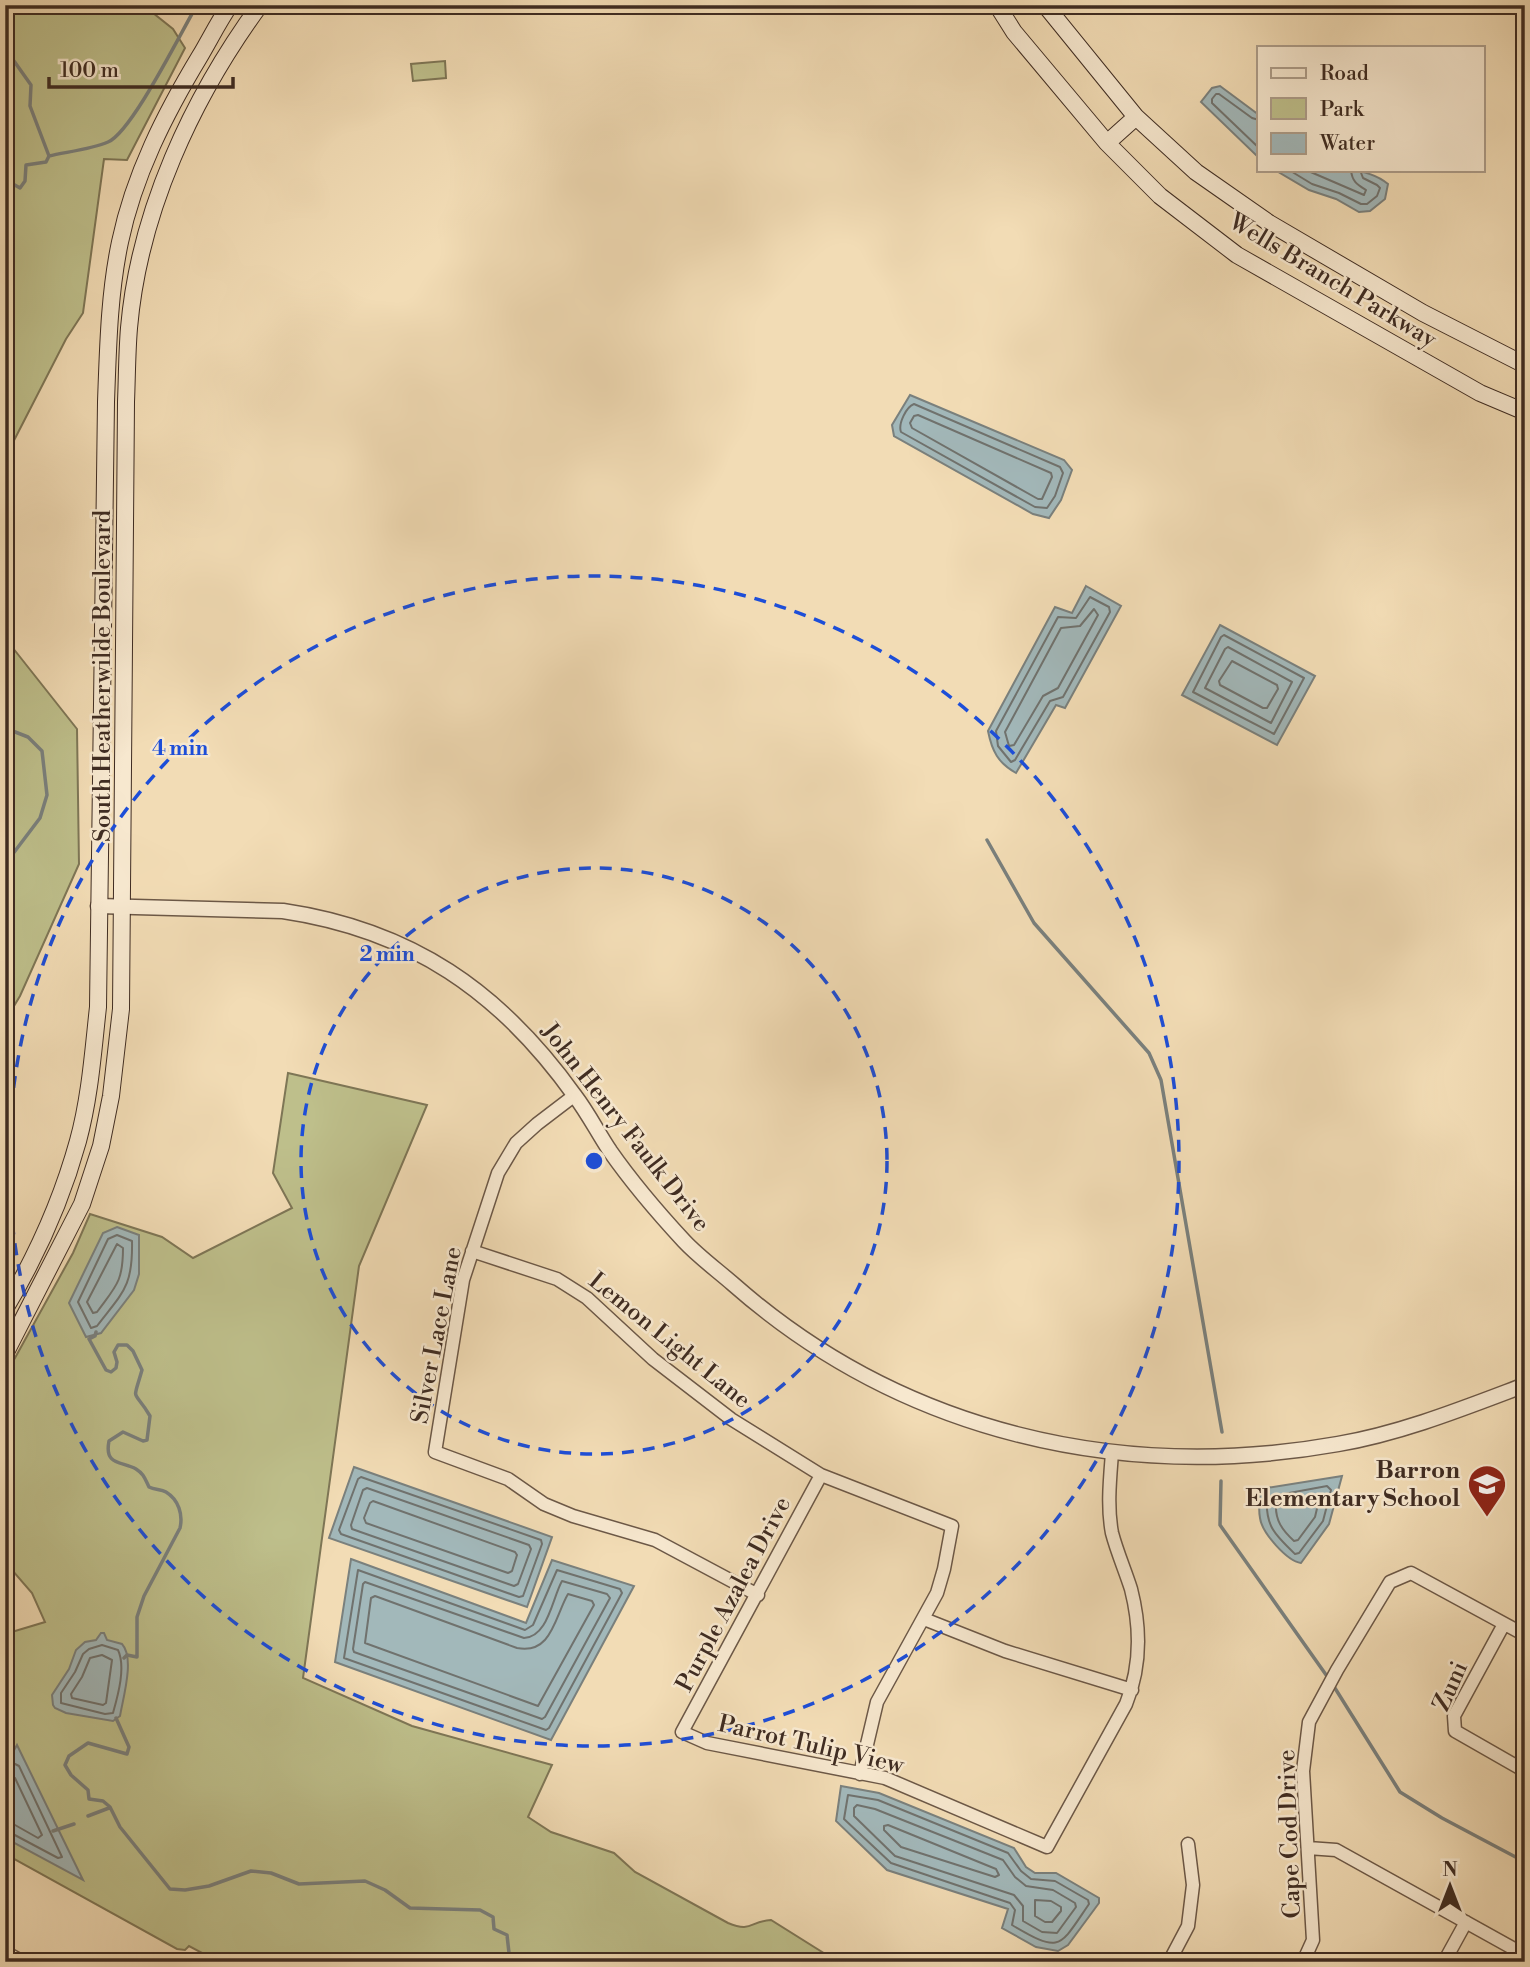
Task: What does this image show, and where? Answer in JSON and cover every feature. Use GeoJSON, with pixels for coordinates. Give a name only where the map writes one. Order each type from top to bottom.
{"type":"FeatureCollection","features":[{"type":"Feature","properties":{"kind":"main road","name":"South Heatherwilde Boulevard"},"geometry":{"type":"LineString","coordinates":[[5,1309],[61,1194],[79,1139],[89,1090],[99,1007],[108,324],[120,243],[133,193],[149,152],[184,82],[230,5]]}},
{"type":"Feature","properties":{"kind":"main road","name":"South Heatherwilde Boulevard"},"geometry":{"type":"LineString","coordinates":[[5,1354],[82,1204],[101,1146],[111,1096],[121,1009],[126,402],[129,326],[142,250],[163,178],[202,100],[243,28],[260,5]]}},
{"type":"Feature","properties":{"kind":"main road","name":"Wells Branch Parkway"},"geometry":{"type":"LineString","coordinates":[[997,5],[1014,32],[1107,143],[1160,196],[1237,255],[1480,393],[1525,412]]}},
{"type":"Feature","properties":{"kind":"main road","name":"Wells Branch Parkway"},"geometry":{"type":"LineString","coordinates":[[1045,5],[1136,117],[1196,172],[1269,223],[1423,313],[1525,365]]}},
{"type":"Feature","properties":{"kind":"main road"},"geometry":{"type":"LineString","coordinates":[[1107,143],[1136,117]]}},
{"type":"Feature","properties":{"kind":"main road"},"geometry":{"type":"LineString","coordinates":[[106,402],[126,402]]}},
{"type":"Feature","properties":{"kind":"street","name":"John Henry Faulk Drive"},"geometry":{"type":"LineString","coordinates":[[99,906],[283,911],[312,915],[367,930],[428,957],[470,986],[516,1025],[575,1095],[612,1154],[686,1243],[771,1317],[841,1364],[962,1419],[1040,1441],[1112,1453],[1186,1457],[1267,1454],[1341,1444],[1430,1420],[1525,1384]]}},
{"type":"Feature","properties":{"kind":"street","name":"Silver Lace Lane"},"geometry":{"type":"LineString","coordinates":[[575,1095],[516,1143],[498,1173],[461,1290],[435,1452],[508,1479],[544,1504],[573,1516],[655,1540],[758,1595]]}},
{"type":"Feature","properties":{"kind":"street","name":"Lemon Light Lane"},"geometry":{"type":"LineString","coordinates":[[472,1251],[557,1279],[587,1298],[653,1359],[712,1404],[821,1475],[952,1526],[937,1593],[924,1619]]}},
{"type":"Feature","properties":{"kind":"street"},"geometry":{"type":"LineString","coordinates":[[860,1774],[877,1702],[924,1619],[1005,1651],[1132,1690],[1139,1633],[1130,1588],[1111,1530],[1112,1453]]}},
{"type":"Feature","properties":{"kind":"street","name":"Purple Azalea Drive"},"geometry":{"type":"LineString","coordinates":[[682,1732],[821,1475]]}},
{"type":"Feature","properties":{"kind":"street","name":"Cape Cod Drive"},"geometry":{"type":"LineString","coordinates":[[1303,1962],[1313,1940],[1303,1771],[1309,1723],[1324,1692],[1390,1582],[1411,1573],[1525,1635]]}},
{"type":"Feature","properties":{"kind":"street","name":"Zuni"},"geometry":{"type":"LineString","coordinates":[[1504,1623],[1454,1716],[1454,1731],[1525,1772]]}},
{"type":"Feature","properties":{"kind":"street","name":"Parrot Tulip View"},"geometry":{"type":"LineString","coordinates":[[682,1732],[707,1742],[885,1778],[1047,1847],[1132,1690]]}},
{"type":"Feature","properties":{"kind":"street"},"geometry":{"type":"LineString","coordinates":[[1169,1962],[1188,1926],[1193,1885],[1188,1844]]}},
{"type":"Feature","properties":{"kind":"street"},"geometry":{"type":"LineString","coordinates":[[1308,1848],[1336,1850],[1525,1955]]}},
{"type":"Feature","properties":{"kind":"street"},"geometry":{"type":"LineString","coordinates":[[1444,1962],[1466,1922]]}},
{"type":"Feature","properties":{"kind":"street"},"geometry":{"type":"LineString","coordinates":[[5,1952],[23,1962]]}},
{"type":"Feature","properties":{"kind":"green space"},"geometry":{"type":"Polygon","coordinates":[[[5,5],[143,5],[173,29],[185,48],[127,160],[104,159],[83,313],[66,339],[5,458],[5,5]]]}},
{"type":"Feature","properties":{"kind":"green space"},"geometry":{"type":"Polygon","coordinates":[[[445,61],[446,78],[413,81],[411,64],[445,61]]]}},
{"type":"Feature","properties":{"kind":"green space"},"geometry":{"type":"Polygon","coordinates":[[[5,638],[77,729],[79,864],[20,996],[5,1021],[5,638]]]}},
{"type":"Feature","properties":{"kind":"green space"},"geometry":{"type":"Polygon","coordinates":[[[288,1073],[427,1105],[359,1266],[303,1678],[412,1726],[552,1765],[528,1817],[551,1832],[614,1853],[635,1872],[728,1923],[747,1927],[771,1920],[838,1962],[208,1962],[208,1956],[189,1946],[185,1950],[177,1949],[5,1854],[5,1743],[8,1734],[5,1719],[5,1634],[45,1622],[32,1593],[5,1562],[5,1376],[73,1253],[90,1214],[162,1237],[193,1258],[292,1208],[273,1173],[288,1073]]]}},
{"type":"Feature","properties":{"kind":"water"},"geometry":{"type":"Polygon","coordinates":[[[1220,86],[1257,114],[1257,156],[1201,102],[1212,88],[1220,86]]]}},
{"type":"Feature","properties":{"kind":"water"},"geometry":{"type":"Polygon","coordinates":[[[1278,172],[1364,172],[1388,184],[1385,199],[1370,211],[1359,212],[1336,199],[1309,190],[1278,172]]]}},
{"type":"Feature","properties":{"kind":"water"},"geometry":{"type":"Polygon","coordinates":[[[910,395],[1064,460],[1072,470],[1061,500],[1049,518],[1033,514],[894,436],[892,425],[910,395]]]}},
{"type":"Feature","properties":{"kind":"water"},"geometry":{"type":"Polygon","coordinates":[[[1086,586],[1121,606],[1065,708],[1056,705],[1016,773],[997,756],[988,731],[1055,607],[1072,613],[1086,586]]]}},
{"type":"Feature","properties":{"kind":"water"},"geometry":{"type":"Polygon","coordinates":[[[1220,625],[1315,676],[1277,745],[1182,695],[1220,625]]]}},
{"type":"Feature","properties":{"kind":"water"},"geometry":{"type":"Polygon","coordinates":[[[117,1227],[139,1235],[139,1274],[134,1290],[101,1333],[86,1337],[69,1303],[103,1233],[117,1227]]]}},
{"type":"Feature","properties":{"kind":"water"},"geometry":{"type":"Polygon","coordinates":[[[354,1467],[552,1537],[527,1607],[329,1538],[354,1467]]]}},
{"type":"Feature","properties":{"kind":"water"},"geometry":{"type":"Polygon","coordinates":[[[1342,1476],[1329,1524],[1301,1563],[1295,1561],[1276,1545],[1265,1531],[1259,1511],[1260,1489],[1342,1476]]]}},
{"type":"Feature","properties":{"kind":"water"},"geometry":{"type":"Polygon","coordinates":[[[351,1559],[526,1623],[552,1560],[634,1586],[551,1740],[335,1662],[351,1559]]]}},
{"type":"Feature","properties":{"kind":"water"},"geometry":{"type":"Polygon","coordinates":[[[104,1633],[107,1640],[122,1644],[128,1659],[120,1716],[113,1721],[66,1713],[53,1705],[52,1695],[69,1669],[76,1650],[85,1642],[96,1640],[104,1633]]]}},
{"type":"Feature","properties":{"kind":"water"},"geometry":{"type":"Polygon","coordinates":[[[17,1745],[83,1880],[5,1838],[5,1766],[17,1745]]]}},
{"type":"Feature","properties":{"kind":"water"},"geometry":{"type":"Polygon","coordinates":[[[841,1786],[879,1793],[1014,1848],[1026,1867],[1035,1873],[1056,1873],[1099,1898],[1099,1903],[1068,1945],[1058,1951],[1036,1947],[1002,1928],[1008,1909],[887,1870],[836,1821],[841,1786]]]}},
{"type":"Feature","properties":{"kind":"waterway"},"geometry":{"type":"LineString","coordinates":[[49,156],[102,144],[118,134],[142,101],[197,5]]}},
{"type":"Feature","properties":{"kind":"waterway"},"geometry":{"type":"LineString","coordinates":[[5,59],[14,61],[31,85],[30,106],[49,156],[46,162],[26,165],[25,181],[20,188],[13,184],[10,173],[5,180]]}},
{"type":"Feature","properties":{"kind":"waterway"},"geometry":{"type":"LineString","coordinates":[[5,191],[5,213]]}},
{"type":"Feature","properties":{"kind":"waterway"},"geometry":{"type":"LineString","coordinates":[[5,728],[28,737],[42,751],[47,795],[40,818],[9,859],[5,860]]}},
{"type":"Feature","properties":{"kind":"waterway"},"geometry":{"type":"LineString","coordinates":[[987,840],[1034,923],[1149,1053],[1161,1080],[1222,1432]]}},
{"type":"Feature","properties":{"kind":"waterway"},"geometry":{"type":"LineString","coordinates":[[5,1232],[13,1236]]}},
{"type":"Feature","properties":{"kind":"waterway"},"geometry":{"type":"LineString","coordinates":[[96,1332],[95,1336],[89,1339],[106,1370],[111,1372],[116,1368],[114,1352],[118,1345],[127,1345],[133,1351],[142,1370],[136,1395],[150,1416],[147,1440],[143,1441],[123,1432],[109,1441],[109,1455],[115,1461],[139,1471],[149,1487],[170,1495],[177,1503],[181,1518],[180,1528],[144,1596],[137,1617],[137,1657],[127,1655],[124,1658]]}},
{"type":"Feature","properties":{"kind":"waterway"},"geometry":{"type":"LineString","coordinates":[[1221,1481],[1220,1525],[1329,1679]]}},
{"type":"Feature","properties":{"kind":"waterway"},"geometry":{"type":"LineString","coordinates":[[1333,1685],[1400,1792],[1442,1818],[1525,1862]]}},
{"type":"Feature","properties":{"kind":"waterway"},"geometry":{"type":"LineString","coordinates":[[116,1718],[129,1747],[127,1754],[88,1743],[69,1756],[65,1765],[71,1775],[88,1790],[89,1799],[103,1801],[110,1807],[120,1827],[170,1889],[185,1890],[209,1886],[251,1871],[271,1873],[299,1884],[365,1881],[385,1890],[410,1908],[480,1910],[493,1917],[494,1929],[507,1935],[507,1962]]}},
{"type":"Feature","properties":{"kind":"waterway"},"geometry":{"type":"LineString","coordinates":[[88,1816],[109,1808]]}},
{"type":"Feature","properties":{"kind":"waterway"},"geometry":{"type":"LineString","coordinates":[[53,1831],[74,1824]]}},
{"type":"Feature","properties":{"kind":"place","name":"Barron Elementary School"},"geometry":{"type":"Point","coordinates":[1487,1518]}}]}
